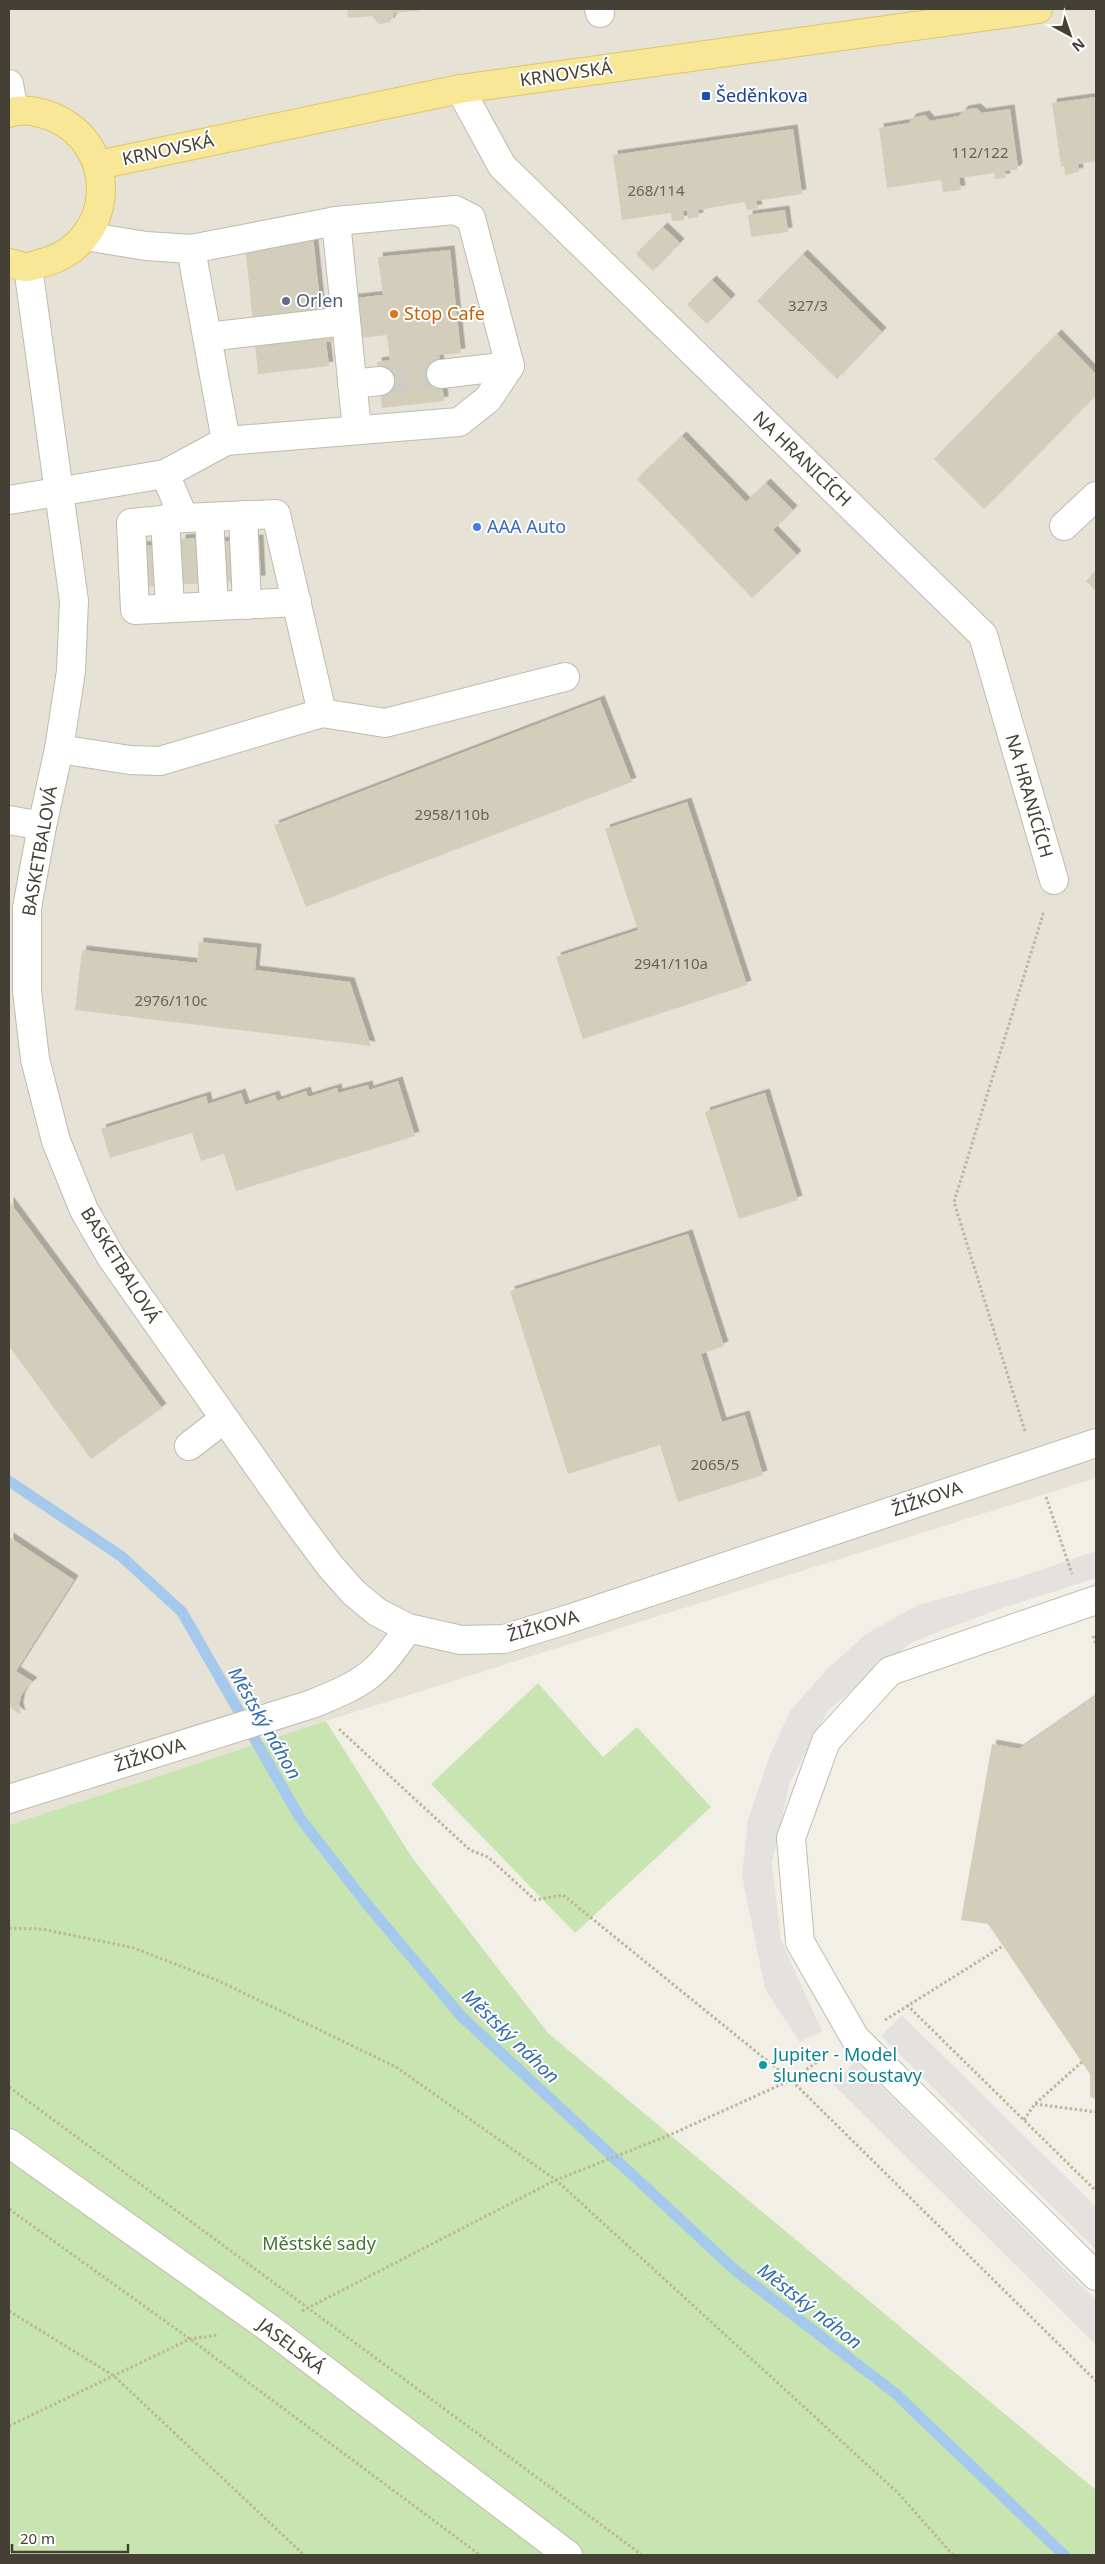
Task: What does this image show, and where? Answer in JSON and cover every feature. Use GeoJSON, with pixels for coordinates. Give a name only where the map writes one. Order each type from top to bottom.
{"type":"FeatureCollection","features":[{"type":"Feature","properties":{"kind":"main road","name":"KRNOVSKÁ"},"geometry":{"type":"LineString","coordinates":[[98,165],[460,88],[1038,9]]}},
{"type":"Feature","properties":{"kind":"main road","name":"KRNOVSKÁ"},"geometry":{"type":"LineString","coordinates":[[11,112],[41,112],[66,123],[86,141],[98,165],[102,184],[100,202],[85,236],[60,258],[18,265]]}},
{"type":"Feature","properties":{"kind":"street"},"geometry":{"type":"LineString","coordinates":[[9,84],[11,112]]}},
{"type":"Feature","properties":{"kind":"street","name":"NA HRANICÍCH"},"geometry":{"type":"LineString","coordinates":[[460,88],[502,166],[983,635],[1054,880]]}},
{"type":"Feature","properties":{"kind":"street"},"geometry":{"type":"LineString","coordinates":[[9,500],[165,474],[226,441],[459,422],[488,400],[510,366],[471,218],[455,210],[336,221],[191,249],[146,246],[85,236]]}},
{"type":"Feature","properties":{"kind":"street"},"geometry":{"type":"LineString","coordinates":[[336,221],[357,430]]}},
{"type":"Feature","properties":{"kind":"street"},"geometry":{"type":"LineString","coordinates":[[191,249],[226,441]]}},
{"type":"Feature","properties":{"kind":"street","name":"BASKETBALOVÁ"},"geometry":{"type":"LineString","coordinates":[[18,265],[60,492],[74,601],[72,671],[59,749],[27,908],[26,991],[36,1059],[56,1141],[84,1210],[111,1257],[330,1566],[354,1593],[372,1607],[408,1628]]}},
{"type":"Feature","properties":{"kind":"street"},"geometry":{"type":"LineString","coordinates":[[207,337],[346,321]]}},
{"type":"Feature","properties":{"kind":"street"},"geometry":{"type":"LineString","coordinates":[[441,374],[510,366]]}},
{"type":"Feature","properties":{"kind":"street"},"geometry":{"type":"LineString","coordinates":[[352,384],[380,381]]}},
{"type":"Feature","properties":{"kind":"street"},"geometry":{"type":"LineString","coordinates":[[165,474],[186,518],[214,606]]}},
{"type":"Feature","properties":{"kind":"street"},"geometry":{"type":"LineString","coordinates":[[1064,526],[1096,496]]}},
{"type":"Feature","properties":{"kind":"street"},"geometry":{"type":"LineString","coordinates":[[297,602],[135,610],[131,523],[186,518],[276,514],[297,602],[322,713]]}},
{"type":"Feature","properties":{"kind":"street"},"geometry":{"type":"LineString","coordinates":[[243,515],[247,605]]}},
{"type":"Feature","properties":{"kind":"street"},"geometry":{"type":"LineString","coordinates":[[59,749],[130,760],[160,761],[322,713],[385,723],[565,676]]}},
{"type":"Feature","properties":{"kind":"street"},"geometry":{"type":"LineString","coordinates":[[9,820],[42,826]]}},
{"type":"Feature","properties":{"kind":"street"},"geometry":{"type":"LineString","coordinates":[[189,1446],[224,1419]]}},
{"type":"Feature","properties":{"kind":"street","name":"ŽIŽKOVA"},"geometry":{"type":"LineString","coordinates":[[9,1799],[312,1704],[348,1690],[368,1677],[390,1657],[408,1628],[461,1640],[504,1639],[570,1620],[1096,1443]]}},
{"type":"Feature","properties":{"kind":"street"},"geometry":{"type":"LineString","coordinates":[[1089,1602],[890,1671],[826,1741],[791,1838],[800,1942],[855,2038],[1096,2276]]}},
{"type":"Feature","properties":{"kind":"street","name":"JASELSKÁ"},"geometry":{"type":"LineString","coordinates":[[9,2143],[268,2328],[568,2555]]}},
{"type":"Feature","properties":{"kind":"path"},"geometry":{"type":"LineString","coordinates":[[1054,880],[954,1202],[1035,1463],[1089,1602]]}},
{"type":"Feature","properties":{"kind":"path"},"geometry":{"type":"LineString","coordinates":[[312,1704],[470,1850],[488,1857],[535,1900],[563,1895],[790,2080],[1096,2381]]}},
{"type":"Feature","properties":{"kind":"path"},"geometry":{"type":"LineString","coordinates":[[9,1928],[42,1929],[134,1948],[219,1981],[396,2067],[556,2180],[898,2493],[953,2555]]}},
{"type":"Feature","properties":{"kind":"path"},"geometry":{"type":"LineString","coordinates":[[9,2426],[190,2339],[268,2328],[556,2180],[672,2134],[790,2080],[1003,1946]]}},
{"type":"Feature","properties":{"kind":"path"},"geometry":{"type":"LineString","coordinates":[[907,2006],[1096,2191]]}},
{"type":"Feature","properties":{"kind":"path"},"geometry":{"type":"LineString","coordinates":[[1024,2120],[1035,2104],[1082,2062]]}},
{"type":"Feature","properties":{"kind":"path"},"geometry":{"type":"LineString","coordinates":[[9,2087],[310,2307],[642,2555]]}},
{"type":"Feature","properties":{"kind":"path"},"geometry":{"type":"LineString","coordinates":[[1035,2104],[1096,2112]]}},
{"type":"Feature","properties":{"kind":"path"},"geometry":{"type":"LineString","coordinates":[[9,2209],[190,2339],[480,2555]]}},
{"type":"Feature","properties":{"kind":"path"},"geometry":{"type":"LineString","coordinates":[[9,2311],[114,2376],[304,2555]]}},
{"type":"Feature","properties":{"kind":"shaded area"},"geometry":{"type":"Polygon","coordinates":[[[9,9],[1096,9],[1096,1478],[326,1721],[9,1825],[9,9]]]}},
{"type":"Feature","properties":{"kind":"shaded area"},"geometry":{"type":"Polygon","coordinates":[[[1096,1551],[1096,1578],[997,1610],[912,1642],[828,1710],[790,1782],[772,1863],[781,1940],[822,2031],[800,2042],[765,1989],[742,1875],[748,1820],[771,1752],[791,1710],[826,1670],[866,1634],[918,1605],[1017,1578],[1096,1551]]]}},
{"type":"Feature","properties":{"kind":"shaded area"},"geometry":{"type":"Polygon","coordinates":[[[902,2015],[1096,2207],[1096,2250],[881,2036],[902,2015]]]}},
{"type":"Feature","properties":{"kind":"shaded area"},"geometry":{"type":"Polygon","coordinates":[[[856,2061],[1096,2300],[1096,2345],[833,2084],[856,2061]]]}},
{"type":"Feature","properties":{"kind":"green space"},"geometry":{"type":"Polygon","coordinates":[[[538,1683],[603,1757],[637,1727],[711,1807],[575,1933],[431,1784],[538,1683]]]}},
{"type":"Feature","properties":{"kind":"green space","name":"Městské sady"},"geometry":{"type":"Polygon","coordinates":[[[326,1721],[411,1856],[548,2033],[1096,2490],[1096,2555],[9,2555],[9,1825],[326,1721]]]}},
{"type":"Feature","properties":{"kind":"building"},"geometry":{"type":"Polygon","coordinates":[[[347,9],[419,9],[419,11],[395,13],[390,22],[379,24],[372,16],[348,18],[347,9]]]}},
{"type":"Feature","properties":{"kind":"building"},"geometry":{"type":"Polygon","coordinates":[[[1096,97],[1096,161],[1078,164],[1079,172],[1065,175],[1064,166],[1061,166],[1052,103],[1096,97]]]}},
{"type":"Feature","properties":{"kind":"building"},"geometry":{"type":"Polygon","coordinates":[[[976,108],[982,113],[1010,109],[1018,167],[1016,170],[1005,171],[1006,178],[995,179],[995,173],[959,178],[961,190],[943,192],[941,180],[887,188],[879,128],[909,123],[912,118],[925,115],[930,121],[959,116],[964,110],[976,108]]]}},
{"type":"Feature","properties":{"kind":"building"},"geometry":{"type":"Polygon","coordinates":[[[793,129],[802,194],[756,201],[758,209],[747,210],[745,202],[698,210],[699,217],[688,219],[687,211],[683,211],[684,220],[672,221],[671,213],[622,220],[613,155],[793,129]]]}},
{"type":"Feature","properties":{"kind":"building"},"geometry":{"type":"Polygon","coordinates":[[[785,210],[788,232],[751,237],[748,215],[785,210]]]}},
{"type":"Feature","properties":{"kind":"building"},"geometry":{"type":"Polygon","coordinates":[[[312,226],[320,302],[383,295],[378,257],[450,250],[461,353],[439,355],[444,401],[382,408],[377,362],[390,360],[387,335],[326,342],[329,366],[258,374],[244,234],[312,226]]]}},
{"type":"Feature","properties":{"kind":"building"},"geometry":{"type":"Polygon","coordinates":[[[663,227],[680,243],[653,271],[636,254],[663,227]]]}},
{"type":"Feature","properties":{"kind":"building"},"geometry":{"type":"Polygon","coordinates":[[[803,254],[882,332],[837,379],[757,301],[803,254]]]}},
{"type":"Feature","properties":{"kind":"building"},"geometry":{"type":"Polygon","coordinates":[[[712,280],[731,299],[707,324],[687,305],[712,280]]]}},
{"type":"Feature","properties":{"kind":"building"},"geometry":{"type":"Polygon","coordinates":[[[1057,334],[1096,374],[1096,395],[984,509],[934,459],[1057,334]]]}},
{"type":"Feature","properties":{"kind":"building"},"geometry":{"type":"Polygon","coordinates":[[[682,436],[746,502],[766,483],[793,510],[773,530],[797,555],[752,598],[637,479],[682,436]]]}},
{"type":"Feature","properties":{"kind":"building"},"geometry":{"type":"Polygon","coordinates":[[[195,538],[196,543],[259,539],[261,580],[120,588],[117,547],[181,544],[181,539],[195,538]]]}},
{"type":"Feature","properties":{"kind":"building"},"geometry":{"type":"Polygon","coordinates":[[[1096,571],[1096,591],[1086,581],[1096,571]]]}},
{"type":"Feature","properties":{"kind":"building"},"geometry":{"type":"Polygon","coordinates":[[[600,700],[632,782],[306,907],[274,825],[600,700]]]}},
{"type":"Feature","properties":{"kind":"building"},"geometry":{"type":"Polygon","coordinates":[[[687,802],[747,985],[583,1039],[556,957],[638,930],[605,829],[687,802]]]}},
{"type":"Feature","properties":{"kind":"building"},"geometry":{"type":"Polygon","coordinates":[[[199,942],[257,948],[255,970],[350,982],[371,1046],[75,1010],[82,950],[197,963],[199,942]]]}},
{"type":"Feature","properties":{"kind":"building"},"geometry":{"type":"Polygon","coordinates":[[[398,1081],[415,1136],[236,1191],[224,1154],[201,1161],[192,1133],[110,1158],[101,1129],[206,1096],[208,1104],[241,1093],[245,1105],[275,1095],[277,1101],[306,1091],[308,1097],[337,1088],[338,1093],[368,1085],[369,1090],[398,1081]]]}},
{"type":"Feature","properties":{"kind":"building"},"geometry":{"type":"Polygon","coordinates":[[[765,1093],[798,1200],[739,1219],[705,1112],[765,1093]]]}},
{"type":"Feature","properties":{"kind":"building"},"geometry":{"type":"Polygon","coordinates":[[[9,1201],[162,1408],[91,1459],[9,1346],[9,1201]]]}},
{"type":"Feature","properties":{"kind":"building"},"geometry":{"type":"Polygon","coordinates":[[[688,1234],[724,1346],[701,1354],[722,1422],[745,1415],[763,1475],[678,1502],[660,1445],[568,1474],[510,1291],[688,1234]]]}},
{"type":"Feature","properties":{"kind":"building"},"geometry":{"type":"Polygon","coordinates":[[[9,1537],[74,1580],[16,1671],[33,1682],[21,1696],[19,1706],[21,1715],[9,1707],[9,1537]]]}},
{"type":"Feature","properties":{"kind":"building"},"geometry":{"type":"Polygon","coordinates":[[[1096,1696],[1096,2099],[1090,2097],[1090,2074],[988,1924],[961,1920],[992,1744],[1019,1749],[1096,1696]]]}},
{"type":"Feature","properties":{"kind":"waterway","name":"Městský náhon"},"geometry":{"type":"LineString","coordinates":[[9,1481],[121,1556],[182,1612],[300,1818],[366,1903],[461,2016],[736,2271],[895,2393],[1064,2555]]}},
{"type":"Feature","properties":{"kind":"tunnel"},"geometry":{"type":"LineString","coordinates":[[380,381],[441,374]]}},
{"type":"Feature","properties":{"kind":"place","name":"Šeděnkova"},"geometry":{"type":"Point","coordinates":[706,96]}},
{"type":"Feature","properties":{"kind":"place","name":"Orlen"},"geometry":{"type":"Point","coordinates":[286,301]}},
{"type":"Feature","properties":{"kind":"place","name":"Stop Cafe"},"geometry":{"type":"Point","coordinates":[394,314]}},
{"type":"Feature","properties":{"kind":"place","name":"AAA Auto"},"geometry":{"type":"Point","coordinates":[477,527]}},
{"type":"Feature","properties":{"kind":"place","name":"Jupiter - Model slunecni soustavy"},"geometry":{"type":"Point","coordinates":[763,2065]}}]}
